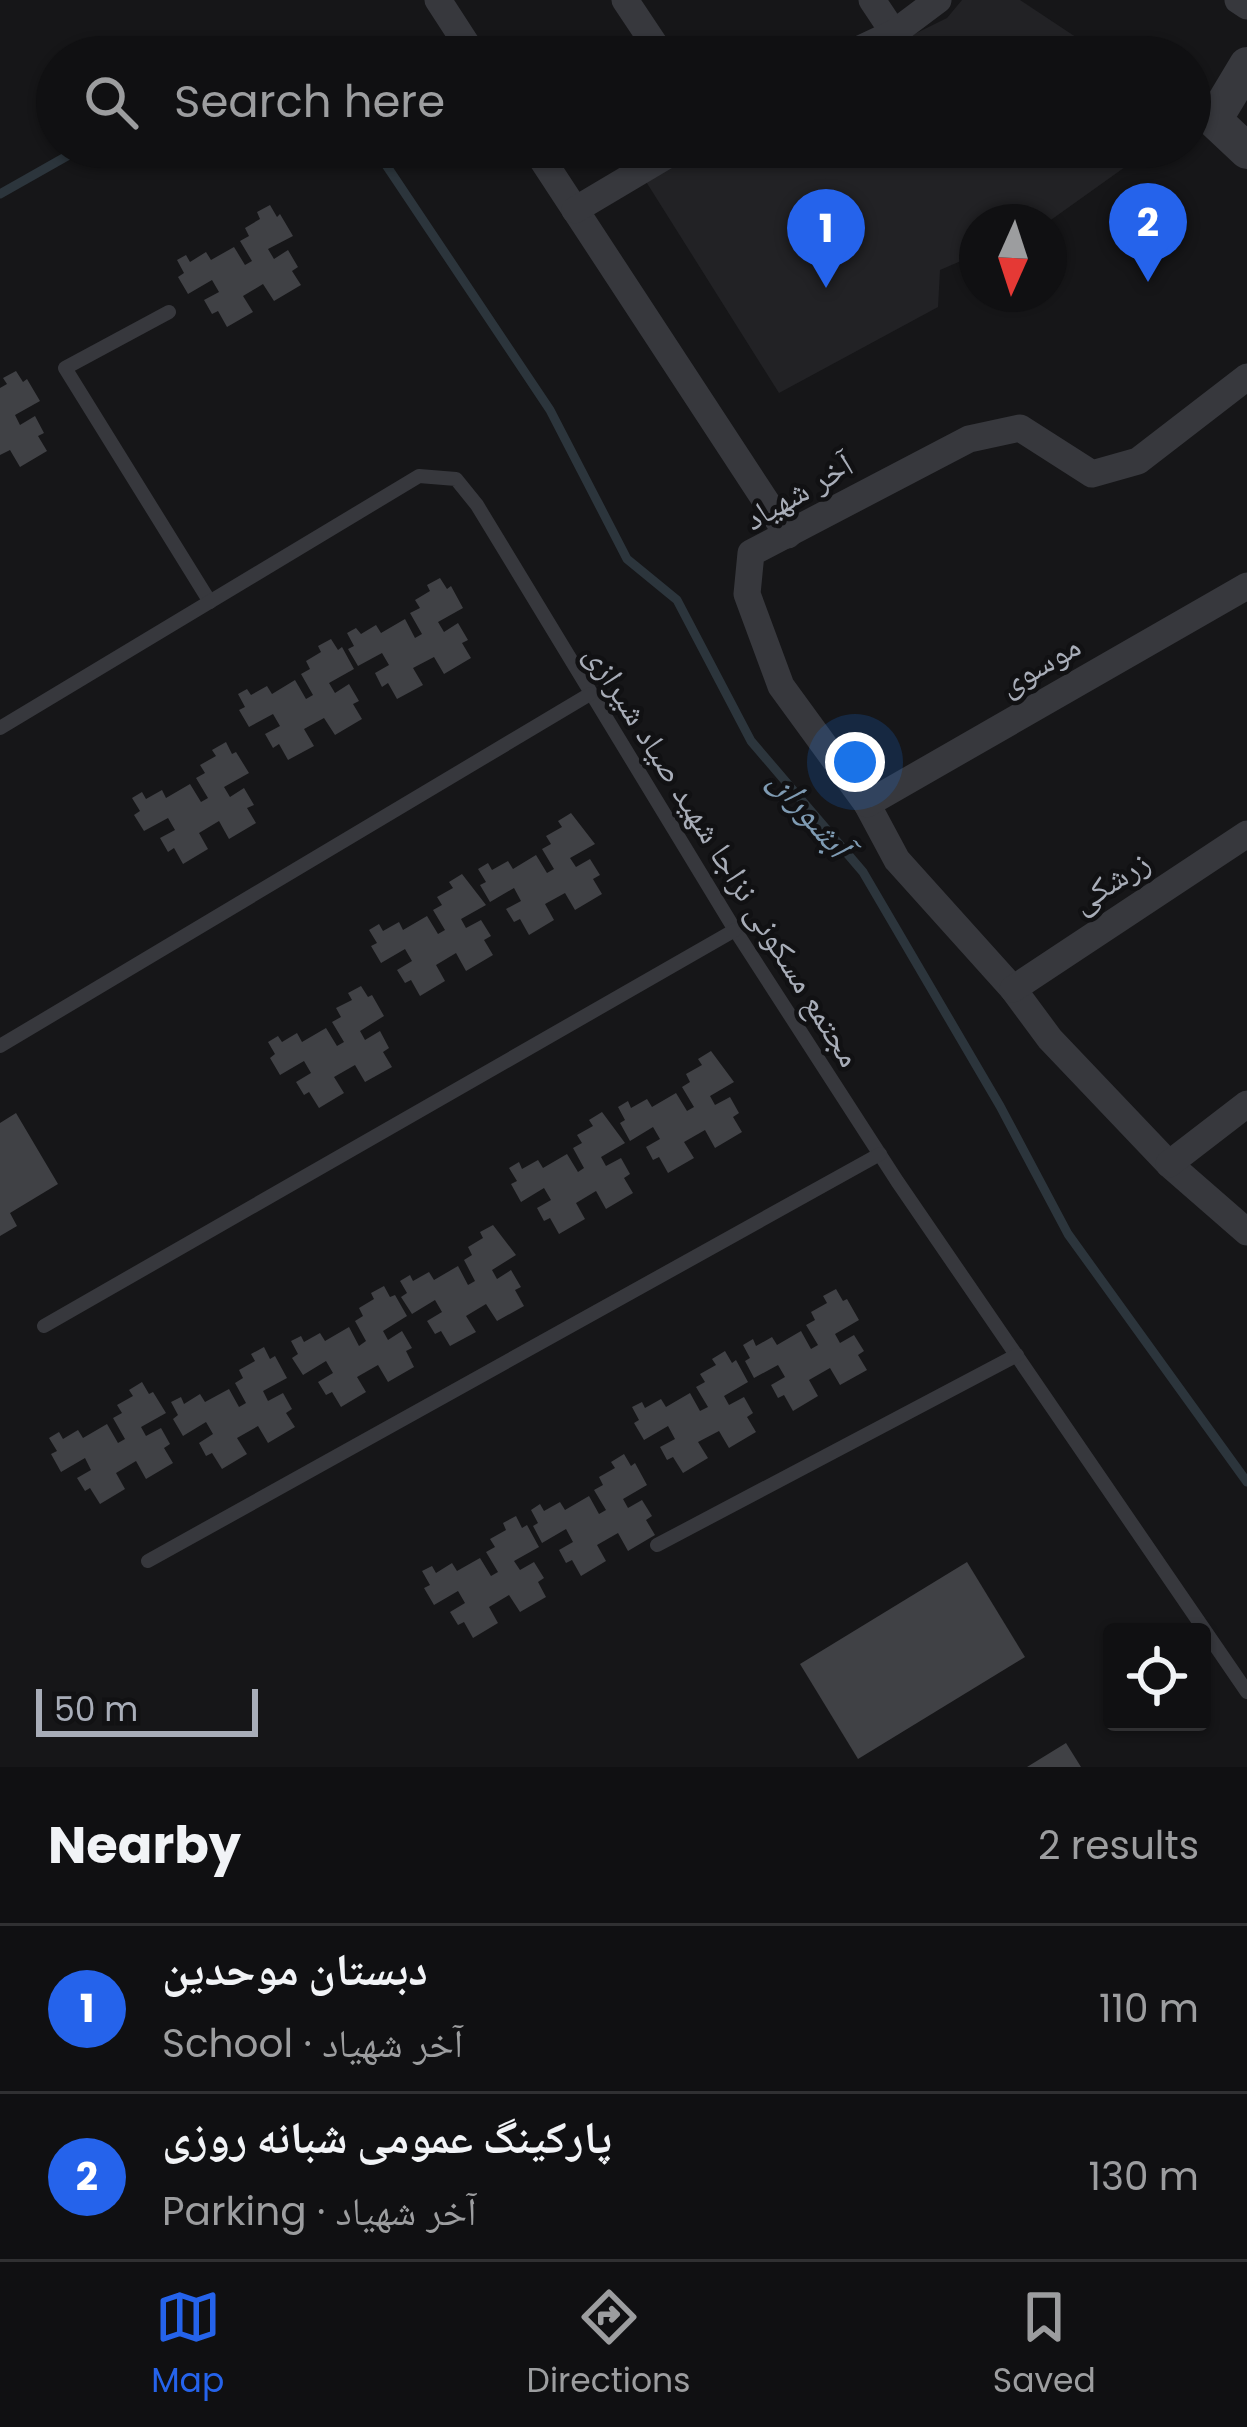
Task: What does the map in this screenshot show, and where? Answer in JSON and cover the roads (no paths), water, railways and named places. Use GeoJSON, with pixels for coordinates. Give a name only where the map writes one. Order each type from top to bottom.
{"type":"FeatureCollection","features":[{"type":"Feature","properties":{"kind":"street"},"geometry":{"type":"LineString","coordinates":[[438,0],[462,36]]}},
{"type":"Feature","properties":{"kind":"street"},"geometry":{"type":"LineString","coordinates":[[625,0],[649,36]]}},
{"type":"Feature","properties":{"kind":"street"},"geometry":{"type":"LineString","coordinates":[[872,0],[894,33]]}},
{"type":"Feature","properties":{"kind":"street"},"geometry":{"type":"LineString","coordinates":[[888,36],[938,0]]}},
{"type":"Feature","properties":{"kind":"street"},"geometry":{"type":"LineString","coordinates":[[1238,0],[1247,6]]}},
{"type":"Feature","properties":{"kind":"street"},"geometry":{"type":"LineString","coordinates":[[1247,65],[1214,120],[1247,151]]}},
{"type":"Feature","properties":{"kind":"street"},"geometry":{"type":"LineString","coordinates":[[548,168],[788,535]]}},
{"type":"Feature","properties":{"kind":"street"},"geometry":{"type":"LineString","coordinates":[[575,210],[645,168]]}},
{"type":"Feature","properties":{"kind":"street","name":"آخر شهیاد"},"geometry":{"type":"LineString","coordinates":[[1247,377],[1138,461],[1093,474],[1020,428],[969,439],[751,553],[747,594],[781,686],[867,804],[897,860],[1013,988],[1050,1039],[1168,1164],[1247,1232]]}},
{"type":"Feature","properties":{"kind":"street","name":"موسوی"},"geometry":{"type":"LineString","coordinates":[[867,804],[1247,586]]}},
{"type":"Feature","properties":{"kind":"street","name":"زرشکی"},"geometry":{"type":"LineString","coordinates":[[1013,988],[1247,834]]}},
{"type":"Feature","properties":{"kind":"street"},"geometry":{"type":"LineString","coordinates":[[1168,1164],[1247,1105]]}},
{"type":"Feature","properties":{"kind":"lane"},"geometry":{"type":"LineString","coordinates":[[169,312],[65,368],[210,602]]}},
{"type":"Feature","properties":{"kind":"lane","name":"مجتمع مسکونی نزاجا شهید صیاد شیرازی"},"geometry":{"type":"LineString","coordinates":[[0,728],[419,476],[456,479],[477,505],[735,930],[880,1154],[1247,1692]]}},
{"type":"Feature","properties":{"kind":"lane"},"geometry":{"type":"LineString","coordinates":[[0,1046],[590,694]]}},
{"type":"Feature","properties":{"kind":"lane"},"geometry":{"type":"LineString","coordinates":[[44,1326],[735,930]]}},
{"type":"Feature","properties":{"kind":"lane"},"geometry":{"type":"LineString","coordinates":[[148,1562],[880,1154]]}},
{"type":"Feature","properties":{"kind":"lane"},"geometry":{"type":"LineString","coordinates":[[657,1546],[1017,1355]]}},
{"type":"Feature","properties":{"kind":"waterway","name":"آبشوران"},"geometry":{"type":"LineString","coordinates":[[0,194],[46,168]]}},
{"type":"Feature","properties":{"kind":"waterway","name":"آبشوران"},"geometry":{"type":"LineString","coordinates":[[388,168],[550,410],[627,559],[677,600],[751,741],[863,872],[1000,1106],[1068,1234],[1247,1482]]}},
{"type":"Feature","properties":{"kind":"place","name":"پارکینگ عمومی شبانه روزی"},"geometry":{"type":"Point","coordinates":[1148,282]}},
{"type":"Feature","properties":{"kind":"place","name":"دبستان موحدین"},"geometry":{"type":"Point","coordinates":[826,288]}}]}
